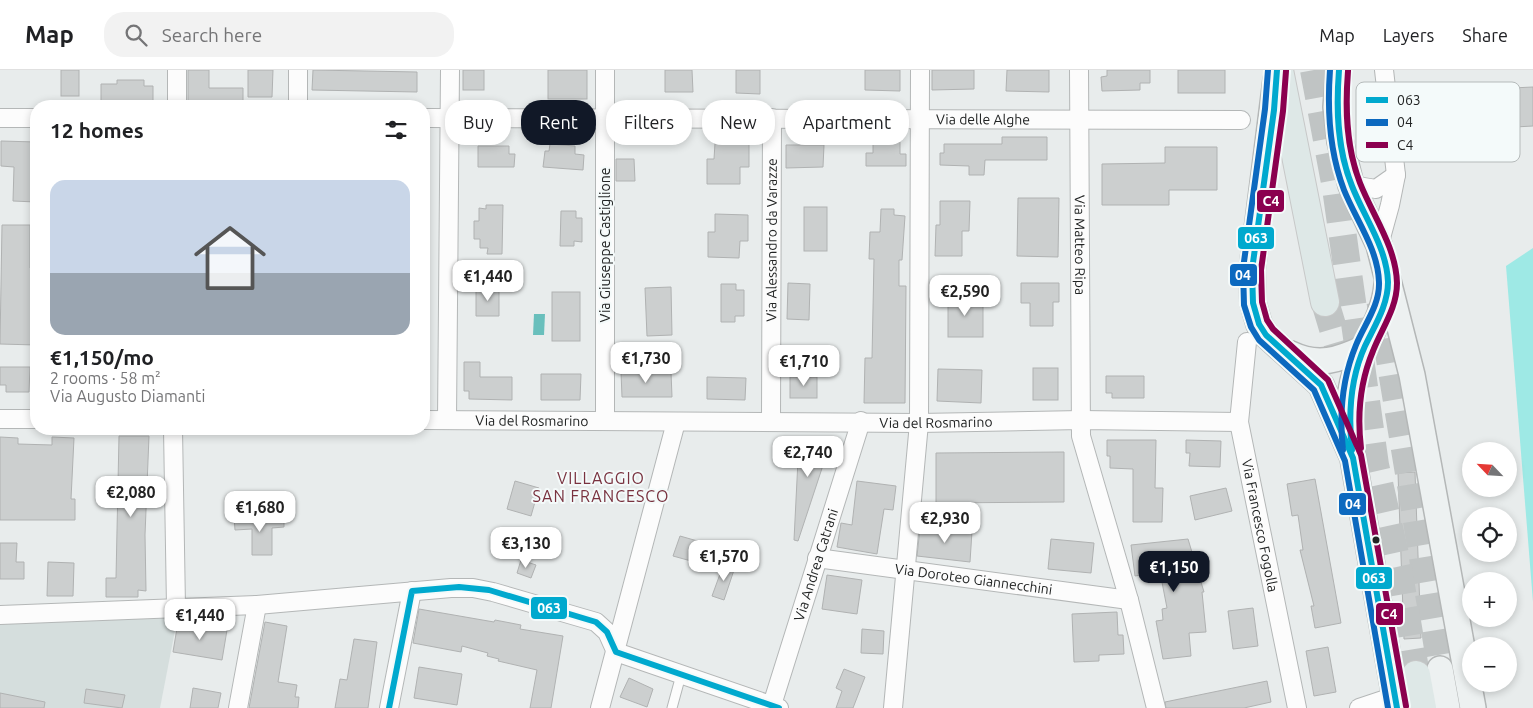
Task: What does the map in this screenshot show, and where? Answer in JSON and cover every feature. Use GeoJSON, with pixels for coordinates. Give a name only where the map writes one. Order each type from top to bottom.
{"type":"FeatureCollection","features":[{"type":"Feature","properties":{"kind":"main road"},"geometry":{"type":"LineString","coordinates":[[1278,70],[1325,302]]}},
{"type":"Feature","properties":{"kind":"main road"},"geometry":{"type":"LineString","coordinates":[[1278,70],[1252,270],[1252,293],[1259,324],[1266,334],[1321,385],[1353,458]]}},
{"type":"Feature","properties":{"kind":"main road"},"geometry":{"type":"LineString","coordinates":[[1339,70],[1337,121],[1352,185],[1378,245],[1414,385],[1473,708]]}},
{"type":"Feature","properties":{"kind":"main road"},"geometry":{"type":"LineString","coordinates":[[1388,281],[1384,305],[1364,348],[1349,402],[1348,423],[1396,702]]}},
{"type":"Feature","properties":{"kind":"main road"},"geometry":{"type":"LineString","coordinates":[[1283,350],[1304,360],[1324,362],[1345,357],[1364,348]]}},
{"type":"Feature","properties":{"kind":"main road"},"geometry":{"type":"LineString","coordinates":[[1422,708],[1428,672]]}},
{"type":"Feature","properties":{"kind":"main road"},"geometry":{"type":"LineString","coordinates":[[1428,672],[1447,708]]}},
{"type":"Feature","properties":{"kind":"street"},"geometry":{"type":"LineString","coordinates":[[177,70],[177,100]]}},
{"type":"Feature","properties":{"kind":"street"},"geometry":{"type":"LineString","coordinates":[[298,70],[298,100]]}},
{"type":"Feature","properties":{"kind":"street"},"geometry":{"type":"LineString","coordinates":[[450,70],[450,100]]}},
{"type":"Feature","properties":{"kind":"street","name":"Via Giuseppe Castiglione"},"geometry":{"type":"LineString","coordinates":[[605,70],[605,421]]}},
{"type":"Feature","properties":{"kind":"street"},"geometry":{"type":"LineString","coordinates":[[893,708],[919,423],[920,70]]}},
{"type":"Feature","properties":{"kind":"street","name":"Via Matteo Ripa"},"geometry":{"type":"LineString","coordinates":[[1079,70],[1081,436],[1129,600],[1156,708]]}},
{"type":"Feature","properties":{"kind":"street","name":"Via delle Alghe"},"geometry":{"type":"LineString","coordinates":[[511,118],[606,117]]}},
{"type":"Feature","properties":{"kind":"street","name":"Via delle Alghe"},"geometry":{"type":"LineString","coordinates":[[775,118],[920,117],[1080,120],[1241,120]]}},
{"type":"Feature","properties":{"kind":"street"},"geometry":{"type":"LineString","coordinates":[[0,118],[30,118]]}},
{"type":"Feature","properties":{"kind":"street","name":"Via delle Alghe"},"geometry":{"type":"LineString","coordinates":[[430,118],[445,118]]}},
{"type":"Feature","properties":{"kind":"street"},"geometry":{"type":"LineString","coordinates":[[447,420],[450,145]]}},
{"type":"Feature","properties":{"kind":"street","name":"Via Alessandro da Varazze"},"geometry":{"type":"LineString","coordinates":[[771,421],[772,145]]}},
{"type":"Feature","properties":{"kind":"street"},"geometry":{"type":"LineString","coordinates":[[1378,245],[1390,205],[1396,174],[1395,162]]}},
{"type":"Feature","properties":{"kind":"street"},"geometry":{"type":"LineString","coordinates":[[1352,185],[1376,189],[1396,174]]}},
{"type":"Feature","properties":{"kind":"street","name":"Via Francesco Fogolla"},"geometry":{"type":"LineString","coordinates":[[1247,342],[1240,422],[1297,708]]}},
{"type":"Feature","properties":{"kind":"street"},"geometry":{"type":"LineString","coordinates":[[0,419],[30,419]]}},
{"type":"Feature","properties":{"kind":"street","name":"Via del Rosmarino"},"geometry":{"type":"LineString","coordinates":[[430,420],[861,421],[919,423],[1081,420],[1240,422]]}},
{"type":"Feature","properties":{"kind":"street","name":"Via Andrea Catrani"},"geometry":{"type":"LineString","coordinates":[[774,707],[817,558],[861,421]]}},
{"type":"Feature","properties":{"kind":"street"},"geometry":{"type":"LineString","coordinates":[[600,708],[676,422]]}},
{"type":"Feature","properties":{"kind":"street"},"geometry":{"type":"LineString","coordinates":[[173,435],[176,607]]}},
{"type":"Feature","properties":{"kind":"street","name":"Via Doroteo Giannecchini"},"geometry":{"type":"LineString","coordinates":[[817,558],[1129,600]]}},
{"type":"Feature","properties":{"kind":"street"},"geometry":{"type":"LineString","coordinates":[[0,615],[257,604],[412,591],[473,588],[596,622],[607,632],[616,652],[774,707]]}},
{"type":"Feature","properties":{"kind":"street"},"geometry":{"type":"LineString","coordinates":[[390,708],[412,591]]}},
{"type":"Feature","properties":{"kind":"street"},"geometry":{"type":"LineString","coordinates":[[238,708],[257,604]]}},
{"type":"Feature","properties":{"kind":"street"},"geometry":{"type":"LineString","coordinates":[[1359,708],[1396,702]]}},
{"type":"Feature","properties":{"kind":"lane"},"geometry":{"type":"LineString","coordinates":[[672,708],[681,674]]}},
{"type":"Feature","properties":{"kind":"shaded area"},"geometry":{"type":"Polygon","coordinates":[[[1533,248],[1533,602],[1506,266],[1533,248]]]}},
{"type":"Feature","properties":{"kind":"shaded area"},"geometry":{"type":"Polygon","coordinates":[[[534,314],[545,314],[544,335],[533,335],[534,314]]]}},
{"type":"Feature","properties":{"kind":"shaded area"},"geometry":{"type":"Polygon","coordinates":[[[178,615],[160,708],[0,708],[0,623],[178,615]]]}},
{"type":"Feature","properties":{"kind":"building"},"geometry":{"type":"Polygon","coordinates":[[[61,70],[79,70],[79,96],[61,96],[61,70]]]}},
{"type":"Feature","properties":{"kind":"building"},"geometry":{"type":"Polygon","coordinates":[[[188,70],[209,70],[209,88],[243,88],[243,100],[188,100],[188,70]]]}},
{"type":"Feature","properties":{"kind":"building"},"geometry":{"type":"Polygon","coordinates":[[[248,70],[273,70],[272,97],[248,97],[248,70]]]}},
{"type":"Feature","properties":{"kind":"building"},"geometry":{"type":"Polygon","coordinates":[[[313,70],[417,72],[417,92],[312,90],[313,70]]]}},
{"type":"Feature","properties":{"kind":"building"},"geometry":{"type":"Polygon","coordinates":[[[463,70],[484,70],[484,90],[463,90],[463,70]]]}},
{"type":"Feature","properties":{"kind":"building"},"geometry":{"type":"Polygon","coordinates":[[[548,70],[587,70],[587,99],[548,99],[548,70]]]}},
{"type":"Feature","properties":{"kind":"building"},"geometry":{"type":"Polygon","coordinates":[[[665,70],[692,70],[693,92],[665,92],[665,70]]]}},
{"type":"Feature","properties":{"kind":"building"},"geometry":{"type":"Polygon","coordinates":[[[736,70],[760,70],[760,94],[736,93],[736,70]]]}},
{"type":"Feature","properties":{"kind":"building"},"geometry":{"type":"Polygon","coordinates":[[[865,70],[900,70],[900,91],[865,90],[865,70]]]}},
{"type":"Feature","properties":{"kind":"building"},"geometry":{"type":"Polygon","coordinates":[[[932,70],[974,70],[974,89],[932,90],[932,70]]]}},
{"type":"Feature","properties":{"kind":"building"},"geometry":{"type":"Polygon","coordinates":[[[1007,70],[1049,70],[1049,92],[1006,91],[1007,70]]]}},
{"type":"Feature","properties":{"kind":"building"},"geometry":{"type":"Polygon","coordinates":[[[1107,70],[1150,70],[1150,83],[1140,83],[1140,90],[1102,91],[1101,77],[1107,76],[1107,70]]]}},
{"type":"Feature","properties":{"kind":"building"},"geometry":{"type":"Polygon","coordinates":[[[1178,70],[1225,70],[1225,93],[1178,93],[1178,70]]]}},
{"type":"Feature","properties":{"kind":"building"},"geometry":{"type":"Polygon","coordinates":[[[117,80],[144,80],[144,86],[153,86],[153,100],[101,100],[101,84],[117,84],[117,80]]]}},
{"type":"Feature","properties":{"kind":"building"},"geometry":{"type":"Polygon","coordinates":[[[1533,87],[1533,126],[1520,127],[1520,88],[1533,87]]]}},
{"type":"Feature","properties":{"kind":"building"},"geometry":{"type":"Polygon","coordinates":[[[1002,137],[1047,137],[1047,160],[985,160],[984,175],[969,175],[969,166],[940,165],[940,153],[944,153],[944,144],[1002,144],[1002,137]]]}},
{"type":"Feature","properties":{"kind":"building"},"geometry":{"type":"Polygon","coordinates":[[[1,141],[30,142],[30,202],[13,201],[14,167],[1,166],[1,141]]]}},
{"type":"Feature","properties":{"kind":"building"},"geometry":{"type":"Polygon","coordinates":[[[550,145],[575,146],[575,154],[584,155],[583,170],[543,167],[545,151],[549,151],[550,145]]]}},
{"type":"Feature","properties":{"kind":"building"},"geometry":{"type":"Polygon","coordinates":[[[715,145],[749,145],[749,167],[740,167],[740,184],[707,184],[707,159],[714,159],[715,145]]]}},
{"type":"Feature","properties":{"kind":"building"},"geometry":{"type":"Polygon","coordinates":[[[786,145],[824,145],[823,167],[786,168],[786,145]]]}},
{"type":"Feature","properties":{"kind":"building"},"geometry":{"type":"Polygon","coordinates":[[[873,145],[900,145],[900,154],[906,154],[906,166],[866,166],[866,153],[873,153],[873,145]]]}},
{"type":"Feature","properties":{"kind":"building"},"geometry":{"type":"Polygon","coordinates":[[[478,146],[509,146],[509,154],[515,154],[514,167],[478,167],[478,146]]]}},
{"type":"Feature","properties":{"kind":"building"},"geometry":{"type":"Polygon","coordinates":[[[1165,147],[1217,147],[1217,190],[1169,190],[1169,205],[1102,205],[1102,164],[1165,163],[1165,147]]]}},
{"type":"Feature","properties":{"kind":"building"},"geometry":{"type":"Polygon","coordinates":[[[616,159],[634,159],[635,181],[616,181],[616,159]]]}},
{"type":"Feature","properties":{"kind":"building"},"geometry":{"type":"Polygon","coordinates":[[[1018,198],[1059,198],[1058,257],[1017,256],[1018,198]]]}},
{"type":"Feature","properties":{"kind":"building"},"geometry":{"type":"Polygon","coordinates":[[[940,201],[970,201],[969,231],[962,231],[962,256],[935,256],[936,225],[940,225],[940,201]]]}},
{"type":"Feature","properties":{"kind":"building"},"geometry":{"type":"Polygon","coordinates":[[[486,205],[503,205],[502,254],[487,254],[488,248],[480,248],[480,239],[474,239],[474,221],[479,221],[479,208],[486,209],[486,205]]]}},
{"type":"Feature","properties":{"kind":"building"},"geometry":{"type":"Polygon","coordinates":[[[804,207],[827,207],[827,251],[804,251],[804,207]]]}},
{"type":"Feature","properties":{"kind":"building"},"geometry":{"type":"Polygon","coordinates":[[[881,209],[894,209],[894,215],[905,216],[902,260],[899,260],[899,286],[906,286],[905,403],[864,403],[865,358],[872,358],[874,259],[869,259],[870,232],[880,232],[881,209]]]}},
{"type":"Feature","properties":{"kind":"building"},"geometry":{"type":"Polygon","coordinates":[[[561,211],[576,211],[576,218],[582,218],[582,242],[574,241],[574,246],[560,246],[561,211]]]}},
{"type":"Feature","properties":{"kind":"building"},"geometry":{"type":"Polygon","coordinates":[[[715,214],[748,215],[748,241],[740,241],[739,258],[708,257],[708,232],[715,232],[715,214]]]}},
{"type":"Feature","properties":{"kind":"building"},"geometry":{"type":"Polygon","coordinates":[[[2,225],[30,225],[30,345],[0,344],[2,225]]]}},
{"type":"Feature","properties":{"kind":"building"},"geometry":{"type":"Polygon","coordinates":[[[788,283],[810,284],[809,320],[787,319],[788,283]]]}},
{"type":"Feature","properties":{"kind":"building"},"geometry":{"type":"Polygon","coordinates":[[[1021,283],[1059,283],[1059,302],[1053,302],[1053,326],[1030,326],[1030,303],[1021,303],[1021,283]]]}},
{"type":"Feature","properties":{"kind":"building"},"geometry":{"type":"Polygon","coordinates":[[[721,284],[736,284],[736,290],[744,290],[744,316],[735,316],[735,322],[721,322],[721,284]]]}},
{"type":"Feature","properties":{"kind":"building"},"geometry":{"type":"Polygon","coordinates":[[[487,285],[499,285],[499,316],[476,316],[476,291],[486,291],[487,285]]]}},
{"type":"Feature","properties":{"kind":"building"},"geometry":{"type":"Polygon","coordinates":[[[671,287],[672,335],[647,336],[645,288],[671,287]]]}},
{"type":"Feature","properties":{"kind":"building"},"geometry":{"type":"Polygon","coordinates":[[[552,292],[580,292],[580,341],[552,341],[552,292]]]}},
{"type":"Feature","properties":{"kind":"building"},"geometry":{"type":"Polygon","coordinates":[[[948,297],[983,297],[983,337],[948,337],[948,297]]]}},
{"type":"Feature","properties":{"kind":"building"},"geometry":{"type":"Polygon","coordinates":[[[464,362],[480,362],[480,377],[512,377],[512,400],[469,399],[469,391],[464,391],[464,362]]]}},
{"type":"Feature","properties":{"kind":"building"},"geometry":{"type":"Polygon","coordinates":[[[0,367],[30,367],[29,392],[6,392],[6,385],[0,385],[0,367]]]}},
{"type":"Feature","properties":{"kind":"building"},"geometry":{"type":"Polygon","coordinates":[[[1033,368],[1058,368],[1058,400],[1033,400],[1033,368]]]}},
{"type":"Feature","properties":{"kind":"building"},"geometry":{"type":"Polygon","coordinates":[[[938,369],[982,370],[981,403],[937,401],[938,369]]]}},
{"type":"Feature","properties":{"kind":"building"},"geometry":{"type":"Polygon","coordinates":[[[621,372],[671,372],[672,397],[622,397],[621,372]]]}},
{"type":"Feature","properties":{"kind":"building"},"geometry":{"type":"Polygon","coordinates":[[[541,374],[581,374],[580,400],[541,400],[541,374]]]}},
{"type":"Feature","properties":{"kind":"building"},"geometry":{"type":"Polygon","coordinates":[[[1106,376],[1144,376],[1144,398],[1112,398],[1112,393],[1106,393],[1106,376]]]}},
{"type":"Feature","properties":{"kind":"building"},"geometry":{"type":"Polygon","coordinates":[[[707,377],[746,378],[745,400],[707,399],[707,377]]]}},
{"type":"Feature","properties":{"kind":"building"},"geometry":{"type":"Polygon","coordinates":[[[790,377],[817,377],[817,398],[790,398],[790,377]]]}},
{"type":"Feature","properties":{"kind":"building"},"geometry":{"type":"Polygon","coordinates":[[[119,436],[149,436],[145,535],[146,591],[138,590],[138,597],[106,597],[106,578],[116,578],[119,436]]]}},
{"type":"Feature","properties":{"kind":"building"},"geometry":{"type":"Polygon","coordinates":[[[0,437],[18,438],[18,444],[52,445],[52,437],[74,438],[71,499],[75,499],[75,520],[0,520],[0,437]]]}},
{"type":"Feature","properties":{"kind":"building"},"geometry":{"type":"Polygon","coordinates":[[[799,440],[831,441],[798,541],[794,540],[799,440]]]}},
{"type":"Feature","properties":{"kind":"building"},"geometry":{"type":"Polygon","coordinates":[[[1107,440],[1156,440],[1155,488],[1163,488],[1162,522],[1133,522],[1133,469],[1110,468],[1110,456],[1107,456],[1107,440]]]}},
{"type":"Feature","properties":{"kind":"building"},"geometry":{"type":"Polygon","coordinates":[[[1186,440],[1221,441],[1220,467],[1189,466],[1190,453],[1186,453],[1186,440]]]}},
{"type":"Feature","properties":{"kind":"building"},"geometry":{"type":"Polygon","coordinates":[[[1064,452],[1064,502],[936,503],[936,453],[1064,452]]]}},
{"type":"Feature","properties":{"kind":"building"},"geometry":{"type":"Polygon","coordinates":[[[1415,472],[1421,638],[1404,639],[1398,473],[1415,472]]]}},
{"type":"Feature","properties":{"kind":"building"},"geometry":{"type":"Polygon","coordinates":[[[1315,479],[1341,623],[1315,628],[1311,606],[1314,606],[1300,550],[1303,550],[1298,515],[1292,516],[1287,484],[1315,479]]]}},
{"type":"Feature","properties":{"kind":"building"},"geometry":{"type":"Polygon","coordinates":[[[515,481],[539,488],[531,516],[507,509],[515,481]]]}},
{"type":"Feature","properties":{"kind":"building"},"geometry":{"type":"Polygon","coordinates":[[[857,481],[896,486],[893,510],[884,509],[877,554],[837,547],[841,523],[852,525],[857,481]]]}},
{"type":"Feature","properties":{"kind":"building"},"geometry":{"type":"Polygon","coordinates":[[[1226,488],[1232,511],[1195,520],[1190,496],[1226,488]]]}},
{"type":"Feature","properties":{"kind":"building"},"geometry":{"type":"Polygon","coordinates":[[[234,517],[284,519],[284,527],[272,528],[272,555],[252,555],[252,529],[235,530],[234,517]]]}},
{"type":"Feature","properties":{"kind":"building"},"geometry":{"type":"Polygon","coordinates":[[[920,528],[972,531],[970,562],[917,556],[920,528]]]}},
{"type":"Feature","properties":{"kind":"building"},"geometry":{"type":"Polygon","coordinates":[[[680,536],[708,544],[702,564],[673,556],[680,536]]]}},
{"type":"Feature","properties":{"kind":"building"},"geometry":{"type":"Polygon","coordinates":[[[1051,539],[1094,543],[1091,573],[1048,569],[1051,539]]]}},
{"type":"Feature","properties":{"kind":"building"},"geometry":{"type":"Polygon","coordinates":[[[1188,539],[1204,592],[1202,592],[1206,632],[1189,633],[1191,656],[1163,659],[1156,621],[1163,620],[1162,609],[1167,608],[1160,572],[1135,576],[1131,545],[1188,539]]]}},
{"type":"Feature","properties":{"kind":"building"},"geometry":{"type":"Polygon","coordinates":[[[0,543],[17,543],[16,562],[24,562],[24,579],[0,579],[0,543]]]}},
{"type":"Feature","properties":{"kind":"building"},"geometry":{"type":"Polygon","coordinates":[[[521,560],[536,565],[531,578],[517,573],[521,560]]]}},
{"type":"Feature","properties":{"kind":"building"},"geometry":{"type":"Polygon","coordinates":[[[48,562],[74,563],[73,596],[47,596],[48,562]]]}},
{"type":"Feature","properties":{"kind":"building"},"geometry":{"type":"Polygon","coordinates":[[[724,563],[735,567],[724,600],[712,596],[724,563]]]}},
{"type":"Feature","properties":{"kind":"building"},"geometry":{"type":"Polygon","coordinates":[[[827,575],[862,580],[857,614],[822,609],[827,575]]]}},
{"type":"Feature","properties":{"kind":"building"},"geometry":{"type":"Polygon","coordinates":[[[1253,608],[1258,646],[1233,649],[1228,611],[1253,608]]]}},
{"type":"Feature","properties":{"kind":"building"},"geometry":{"type":"Polygon","coordinates":[[[419,609],[494,622],[495,620],[521,625],[520,629],[563,636],[551,708],[530,708],[537,670],[498,661],[499,659],[487,656],[488,653],[462,646],[461,652],[413,643],[419,609]]]}},
{"type":"Feature","properties":{"kind":"building"},"geometry":{"type":"Polygon","coordinates":[[[1117,612],[1118,635],[1123,635],[1124,654],[1099,655],[1099,661],[1074,662],[1072,614],[1117,612]]]}},
{"type":"Feature","properties":{"kind":"building"},"geometry":{"type":"Polygon","coordinates":[[[178,622],[227,630],[222,660],[173,652],[178,622]]]}},
{"type":"Feature","properties":{"kind":"building"},"geometry":{"type":"Polygon","coordinates":[[[265,622],[287,626],[278,682],[297,685],[295,697],[299,697],[298,708],[249,708],[265,622]]]}},
{"type":"Feature","properties":{"kind":"building"},"geometry":{"type":"Polygon","coordinates":[[[862,629],[884,631],[883,654],[861,653],[862,629]]]}},
{"type":"Feature","properties":{"kind":"building"},"geometry":{"type":"Polygon","coordinates":[[[354,639],[377,642],[368,708],[335,708],[340,679],[347,680],[354,639]]]}},
{"type":"Feature","properties":{"kind":"building"},"geometry":{"type":"Polygon","coordinates":[[[1328,647],[1336,692],[1314,696],[1306,651],[1328,647]]]}},
{"type":"Feature","properties":{"kind":"building"},"geometry":{"type":"Polygon","coordinates":[[[419,667],[462,674],[457,705],[414,698],[419,667]]]}},
{"type":"Feature","properties":{"kind":"building"},"geometry":{"type":"Polygon","coordinates":[[[844,669],[865,677],[853,708],[836,708],[842,691],[836,688],[844,669]]]}},
{"type":"Feature","properties":{"kind":"building"},"geometry":{"type":"Polygon","coordinates":[[[629,678],[653,689],[647,707],[620,697],[629,678]]]}},
{"type":"Feature","properties":{"kind":"building"},"geometry":{"type":"Polygon","coordinates":[[[1267,681],[1271,702],[1244,708],[1166,708],[1165,702],[1267,681]]]}},
{"type":"Feature","properties":{"kind":"building"},"geometry":{"type":"Polygon","coordinates":[[[193,688],[221,693],[218,708],[190,708],[193,688]]]}},
{"type":"Feature","properties":{"kind":"building"},"geometry":{"type":"Polygon","coordinates":[[[86,689],[125,695],[122,708],[84,703],[86,689]]]}},
{"type":"Feature","properties":{"kind":"building"},"geometry":{"type":"Polygon","coordinates":[[[0,693],[45,702],[44,708],[0,708],[0,693]]]}},
{"type":"Feature","properties":{"kind":"tunnel"},"geometry":{"type":"LineString","coordinates":[[1314,70],[1336,188],[1375,465],[1398,568],[1416,675]]}},
{"type":"Feature","properties":{"kind":"tunnel"},"geometry":{"type":"LineString","coordinates":[[1325,302],[1349,382]]}},
{"type":"Feature","properties":{"kind":"tunnel"},"geometry":{"type":"LineString","coordinates":[[1379,302],[1440,669]]}},
{"type":"Feature","properties":{"kind":"transit line","name":"04"},"geometry":{"type":"LineString","coordinates":[[1268,70],[1265,109],[1243,269],[1244,305],[1251,327],[1259,340],[1314,390],[1345,461],[1388,708]]}},
{"type":"Feature","properties":{"kind":"transit line","name":"063"},"geometry":{"type":"LineString","coordinates":[[1277,70],[1274,110],[1252,270],[1253,303],[1259,324],[1266,335],[1321,385],[1353,458],[1397,708]]}},
{"type":"Feature","properties":{"kind":"transit line","name":"04"},"geometry":{"type":"LineString","coordinates":[[1330,70],[1329,116],[1335,161],[1344,190],[1371,246],[1378,270],[1379,282],[1377,299],[1356,345],[1347,371],[1341,423],[1343,450]]}},
{"type":"Feature","properties":{"kind":"transit line","name":"063"},"geometry":{"type":"LineString","coordinates":[[1339,70],[1338,114],[1343,158],[1352,186],[1384,257],[1388,282],[1386,299],[1360,358],[1353,384],[1350,410],[1352,450]]}},
{"type":"Feature","properties":{"kind":"transit line","name":"C4"},"geometry":{"type":"LineString","coordinates":[[1286,71],[1283,111],[1261,270],[1262,302],[1267,320],[1273,329],[1328,380],[1361,455],[1406,706]]}},
{"type":"Feature","properties":{"kind":"transit line","name":"C4"},"geometry":{"type":"LineString","coordinates":[[1348,71],[1347,114],[1349,142],[1355,169],[1393,257],[1397,283],[1395,301],[1373,351],[1362,387],[1359,423],[1361,448]]}},
{"type":"Feature","properties":{"kind":"transit line","name":"063"},"geometry":{"type":"LineString","coordinates":[[389,708],[412,591],[459,587],[489,590],[596,622],[607,632],[616,652],[779,708]]}},
{"type":"Feature","properties":{"kind":"district","name":"VILLAGGIO SAN FRANCESCO"},"geometry":{"type":"Point","coordinates":[601,487]}}]}
